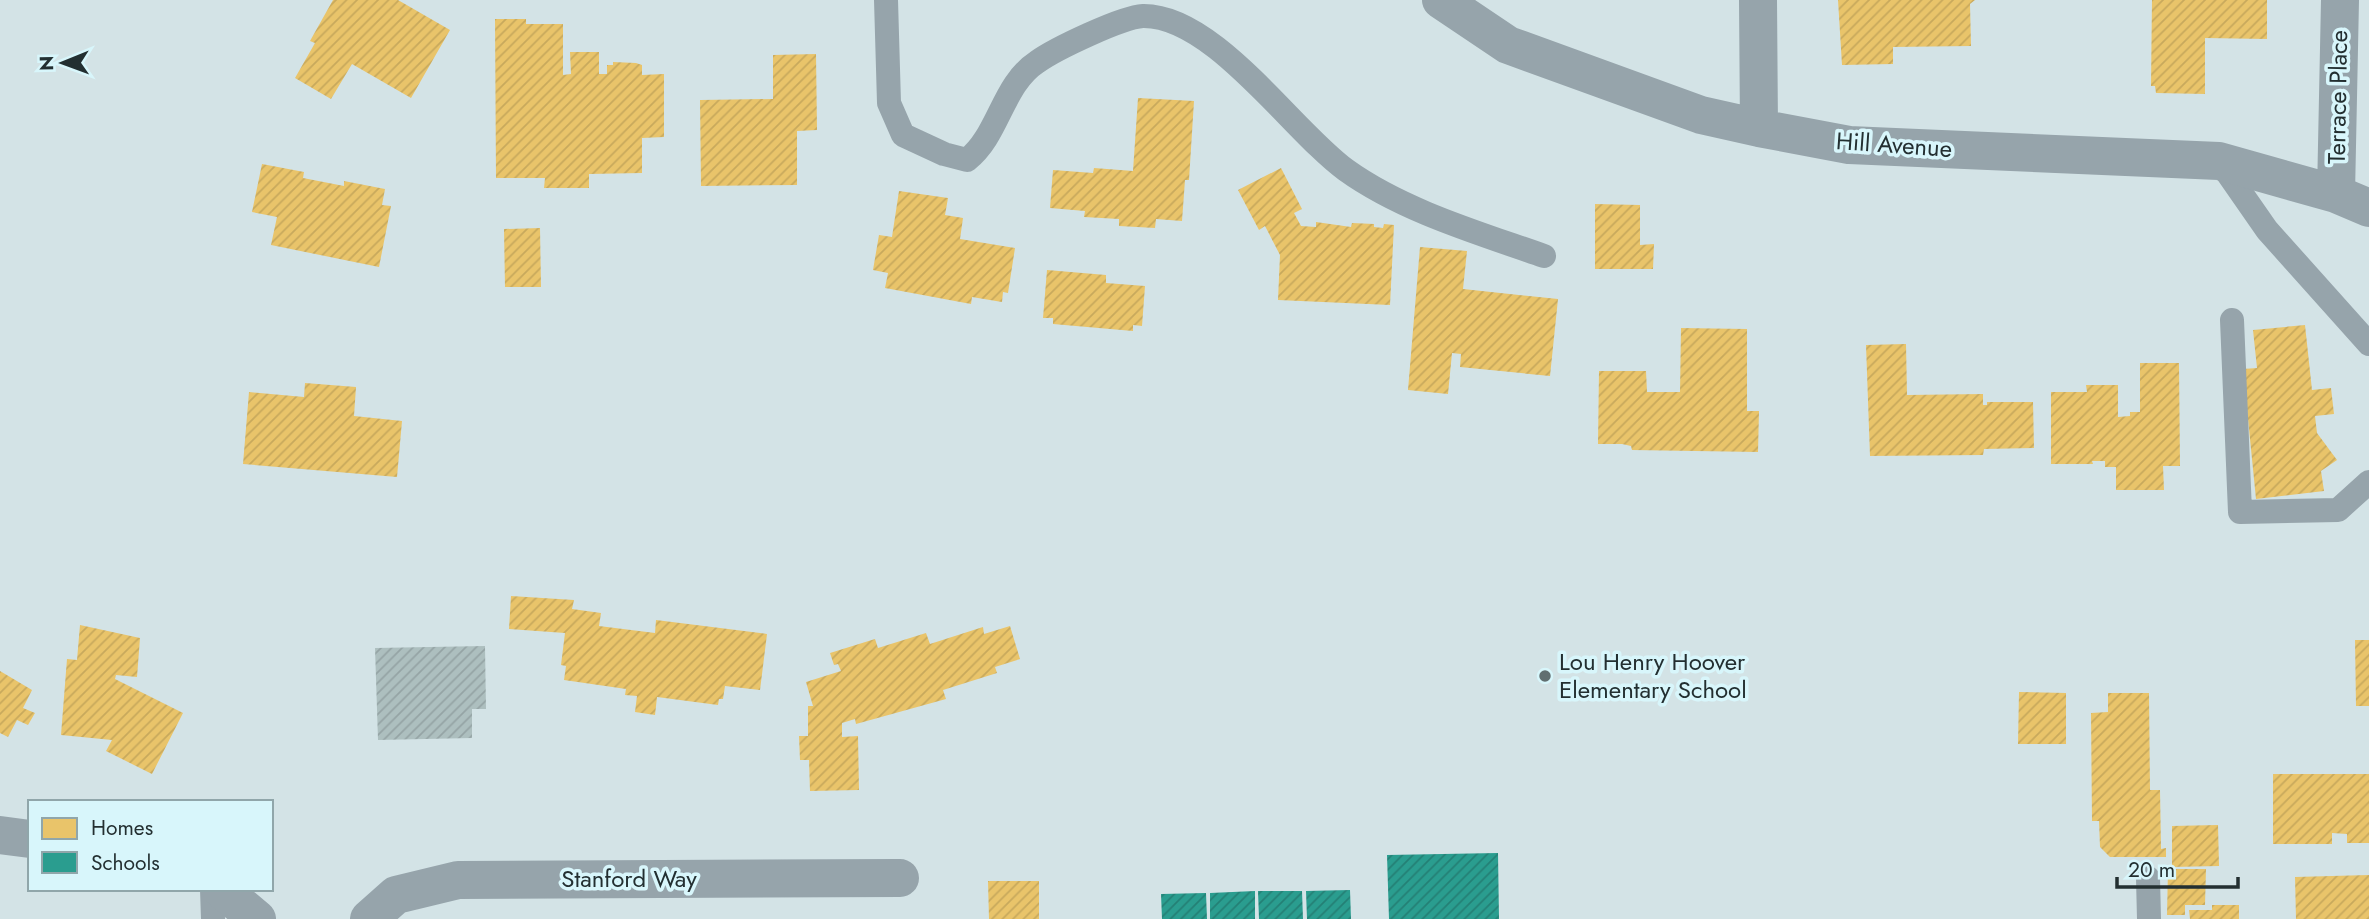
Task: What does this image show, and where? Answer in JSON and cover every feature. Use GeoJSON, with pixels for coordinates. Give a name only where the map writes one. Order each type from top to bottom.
{"type":"FeatureCollection","features":[{"type":"Feature","properties":{"kind":"street","name":"Hill Avenue"},"geometry":{"type":"LineString","coordinates":[[1441,0],[1508,45],[1700,115],[1849,145],[2220,161],[2353,201]]}},
{"type":"Feature","properties":{"kind":"street"},"geometry":{"type":"LineString","coordinates":[[1758,0],[1759,128]]}},
{"type":"Feature","properties":{"kind":"street","name":"Terrace Place"},"geometry":{"type":"LineString","coordinates":[[2340,0],[2353,201]]}},
{"type":"Feature","properties":{"kind":"street"},"geometry":{"type":"LineString","coordinates":[[0,835],[28,839]]}},
{"type":"Feature","properties":{"kind":"street","name":"Stanford Way"},"geometry":{"type":"LineString","coordinates":[[369,919],[396,895],[458,880],[900,878]]}},
{"type":"Feature","properties":{"kind":"street"},"geometry":{"type":"LineString","coordinates":[[223,891],[257,919]]}},
{"type":"Feature","properties":{"kind":"lane"},"geometry":{"type":"LineString","coordinates":[[886,0],[889,103],[903,135],[944,154],[967,160],[982,148],[1010,92],[1035,63],[1096,32],[1143,16],[1186,26],[1238,67],[1346,170],[1432,217],[1545,256]]}},
{"type":"Feature","properties":{"kind":"lane"},"geometry":{"type":"LineString","coordinates":[[2220,161],[2267,230],[2369,344]]}},
{"type":"Feature","properties":{"kind":"lane"},"geometry":{"type":"LineString","coordinates":[[2232,320],[2240,512],[2338,510],[2369,482]]}},
{"type":"Feature","properties":{"kind":"lane"},"geometry":{"type":"LineString","coordinates":[[2148,878],[2148,919]]}},
{"type":"Feature","properties":{"kind":"lane"},"geometry":{"type":"LineString","coordinates":[[212,891],[213,919]]}},
{"type":"Feature","properties":{"kind":"building: Homes"},"geometry":{"type":"Polygon","coordinates":[[[333,0],[398,0],[450,30],[411,98],[352,64],[331,99],[295,78],[315,43],[310,41],[333,0]]]}},
{"type":"Feature","properties":{"kind":"building: Homes"},"geometry":{"type":"Polygon","coordinates":[[[1838,0],[1975,0],[1970,4],[1971,46],[1893,47],[1893,64],[1842,65],[1838,0]]]}},
{"type":"Feature","properties":{"kind":"building: Homes"},"geometry":{"type":"Polygon","coordinates":[[[2152,0],[2267,0],[2267,39],[2205,38],[2205,94],[2156,93],[2155,86],[2151,86],[2152,0]]]}},
{"type":"Feature","properties":{"kind":"building: Homes"},"geometry":{"type":"Polygon","coordinates":[[[495,19],[526,19],[526,24],[563,24],[563,75],[571,74],[570,52],[599,52],[599,74],[607,74],[607,65],[613,65],[613,62],[642,65],[642,75],[664,74],[664,137],[642,138],[642,173],[589,174],[589,188],[544,188],[545,178],[496,178],[495,19]]]}},
{"type":"Feature","properties":{"kind":"building: Homes"},"geometry":{"type":"Polygon","coordinates":[[[816,54],[817,130],[797,131],[797,185],[701,186],[700,100],[773,99],[773,55],[816,54]]]}},
{"type":"Feature","properties":{"kind":"building: Homes"},"geometry":{"type":"Polygon","coordinates":[[[1138,98],[1194,101],[1189,180],[1185,180],[1182,221],[1156,219],[1155,228],[1119,226],[1119,219],[1084,217],[1085,211],[1050,208],[1053,170],[1093,173],[1094,168],[1133,171],[1138,98]]]}},
{"type":"Feature","properties":{"kind":"building: Homes"},"geometry":{"type":"Polygon","coordinates":[[[262,164],[304,172],[303,178],[344,186],[344,181],[385,189],[382,205],[391,206],[379,267],[271,245],[277,217],[252,212],[262,164]]]}},
{"type":"Feature","properties":{"kind":"building: Homes"},"geometry":{"type":"Polygon","coordinates":[[[1281,168],[1302,209],[1294,213],[1301,226],[1316,227],[1316,222],[1351,227],[1352,223],[1374,224],[1374,227],[1383,228],[1384,224],[1394,225],[1390,305],[1278,300],[1280,255],[1265,226],[1259,230],[1238,190],[1281,168]]]}},
{"type":"Feature","properties":{"kind":"building: Homes"},"geometry":{"type":"Polygon","coordinates":[[[899,191],[948,198],[945,215],[963,218],[960,239],[1015,248],[1008,293],[1003,292],[1002,302],[972,297],[971,304],[885,288],[888,273],[873,270],[879,235],[892,237],[899,191]]]}},
{"type":"Feature","properties":{"kind":"building: Homes"},"geometry":{"type":"Polygon","coordinates":[[[1595,204],[1640,205],[1640,245],[1654,244],[1653,269],[1595,269],[1595,204]]]}},
{"type":"Feature","properties":{"kind":"building: Homes"},"geometry":{"type":"Polygon","coordinates":[[[540,228],[541,287],[505,287],[504,229],[540,228]]]}},
{"type":"Feature","properties":{"kind":"building: Homes"},"geometry":{"type":"Polygon","coordinates":[[[1420,247],[1467,251],[1463,289],[1558,299],[1550,376],[1460,367],[1461,354],[1452,353],[1448,394],[1408,390],[1420,247]]]}},
{"type":"Feature","properties":{"kind":"building: Homes"},"geometry":{"type":"Polygon","coordinates":[[[1047,270],[1106,275],[1106,283],[1145,286],[1142,326],[1133,325],[1133,331],[1053,324],[1053,318],[1043,318],[1047,270]]]}},
{"type":"Feature","properties":{"kind":"building: Homes"},"geometry":{"type":"Polygon","coordinates":[[[2305,325],[2312,390],[2331,388],[2334,414],[2315,416],[2317,433],[2337,460],[2321,471],[2324,491],[2256,499],[2243,369],[2257,368],[2253,330],[2305,325]]]}},
{"type":"Feature","properties":{"kind":"building: Homes"},"geometry":{"type":"Polygon","coordinates":[[[1681,328],[1747,329],[1747,411],[1759,411],[1758,452],[1632,450],[1631,446],[1622,444],[1598,444],[1599,371],[1646,371],[1647,392],[1680,392],[1681,328]]]}},
{"type":"Feature","properties":{"kind":"building: Homes"},"geometry":{"type":"Polygon","coordinates":[[[1906,344],[1907,395],[1983,394],[1983,405],[1987,405],[1987,402],[2033,402],[2034,448],[1984,449],[1983,455],[1870,456],[1866,345],[1906,344]]]}},
{"type":"Feature","properties":{"kind":"building: Homes"},"geometry":{"type":"Polygon","coordinates":[[[2140,363],[2179,363],[2180,466],[2163,466],[2164,490],[2116,490],[2116,467],[2105,467],[2105,461],[2092,461],[2093,464],[2051,464],[2051,392],[2087,392],[2086,385],[2118,385],[2118,417],[2130,416],[2130,412],[2140,412],[2140,363]]]}},
{"type":"Feature","properties":{"kind":"building: Homes"},"geometry":{"type":"Polygon","coordinates":[[[305,383],[356,387],[354,416],[402,421],[397,477],[243,464],[249,392],[304,397],[305,383]]]}},
{"type":"Feature","properties":{"kind":"building: Homes"},"geometry":{"type":"Polygon","coordinates":[[[511,596],[574,600],[572,609],[601,613],[599,626],[655,633],[656,620],[767,634],[760,690],[725,686],[723,699],[719,699],[718,705],[657,697],[655,715],[635,712],[637,696],[625,695],[626,689],[564,680],[566,666],[561,665],[565,633],[509,629],[511,596]]]}},
{"type":"Feature","properties":{"kind":"building: Homes"},"geometry":{"type":"Polygon","coordinates":[[[80,625],[140,638],[137,677],[116,675],[115,679],[183,713],[152,774],[106,751],[112,740],[61,735],[67,659],[77,660],[80,625]]]}},
{"type":"Feature","properties":{"kind":"building: Homes"},"geometry":{"type":"Polygon","coordinates":[[[1010,626],[1020,659],[995,667],[997,673],[943,690],[946,699],[856,724],[855,719],[842,723],[842,737],[858,736],[859,790],[810,791],[809,760],[800,760],[799,736],[808,736],[808,706],[813,706],[806,682],[841,671],[838,664],[834,665],[830,653],[875,639],[878,648],[926,633],[930,644],[983,627],[984,634],[1010,626]]]}},
{"type":"Feature","properties":{"kind":"building: Homes"},"geometry":{"type":"Polygon","coordinates":[[[2355,640],[2369,640],[2369,706],[2356,706],[2355,640]]]}},
{"type":"Feature","properties":{"kind":"building: Homes"},"geometry":{"type":"Polygon","coordinates":[[[0,671],[32,690],[23,708],[35,713],[28,725],[17,720],[8,737],[0,733],[0,671]]]}},
{"type":"Feature","properties":{"kind":"building: Homes"},"geometry":{"type":"Polygon","coordinates":[[[2019,692],[2066,693],[2066,744],[2018,744],[2019,692]]]}},
{"type":"Feature","properties":{"kind":"building: Homes"},"geometry":{"type":"Polygon","coordinates":[[[2108,693],[2149,693],[2150,790],[2160,790],[2161,849],[2166,848],[2166,857],[2110,857],[2100,847],[2099,821],[2092,821],[2091,713],[2108,712],[2108,693]]]}},
{"type":"Feature","properties":{"kind":"building: Homes"},"geometry":{"type":"Polygon","coordinates":[[[2273,774],[2369,774],[2369,843],[2347,843],[2347,834],[2332,833],[2332,844],[2273,844],[2273,774]]]}},
{"type":"Feature","properties":{"kind":"building: Homes"},"geometry":{"type":"Polygon","coordinates":[[[2218,825],[2219,866],[2172,867],[2172,826],[2218,825]]]}},
{"type":"Feature","properties":{"kind":"building: Homes"},"geometry":{"type":"Polygon","coordinates":[[[2168,869],[2206,869],[2205,905],[2185,905],[2185,915],[2167,915],[2168,869]]]}},
{"type":"Feature","properties":{"kind":"building: Homes"},"geometry":{"type":"Polygon","coordinates":[[[2369,875],[2369,919],[2296,919],[2295,877],[2369,875]]]}},
{"type":"Feature","properties":{"kind":"building: Homes"},"geometry":{"type":"Polygon","coordinates":[[[988,881],[1039,881],[1039,919],[989,919],[988,881]]]}},
{"type":"Feature","properties":{"kind":"building: Homes"},"geometry":{"type":"Polygon","coordinates":[[[2212,905],[2239,905],[2239,919],[2190,919],[2189,910],[2212,910],[2212,905]]]}},
{"type":"Feature","properties":{"kind":"building: Schools"},"geometry":{"type":"Polygon","coordinates":[[[1498,853],[1499,919],[1389,919],[1387,855],[1498,853]]]}},
{"type":"Feature","properties":{"kind":"building: Schools"},"geometry":{"type":"Polygon","coordinates":[[[1350,890],[1351,919],[1307,919],[1306,891],[1350,890]]]}},
{"type":"Feature","properties":{"kind":"building: Schools"},"geometry":{"type":"Polygon","coordinates":[[[1255,891],[1255,919],[1210,919],[1210,893],[1255,891]]]}},
{"type":"Feature","properties":{"kind":"building: Schools"},"geometry":{"type":"Polygon","coordinates":[[[1258,891],[1302,891],[1303,919],[1259,919],[1258,891]]]}},
{"type":"Feature","properties":{"kind":"building: Schools"},"geometry":{"type":"Polygon","coordinates":[[[1206,893],[1207,919],[1162,919],[1161,894],[1206,893]]]}},
{"type":"Feature","properties":{"kind":"building: Other"},"geometry":{"type":"Polygon","coordinates":[[[485,646],[486,709],[472,709],[472,738],[378,740],[375,648],[485,646]]]}},
{"type":"Feature","properties":{"kind":"place","name":"Lou Henry Hoover Elementary School"},"geometry":{"type":"Point","coordinates":[1545,676]}}]}
